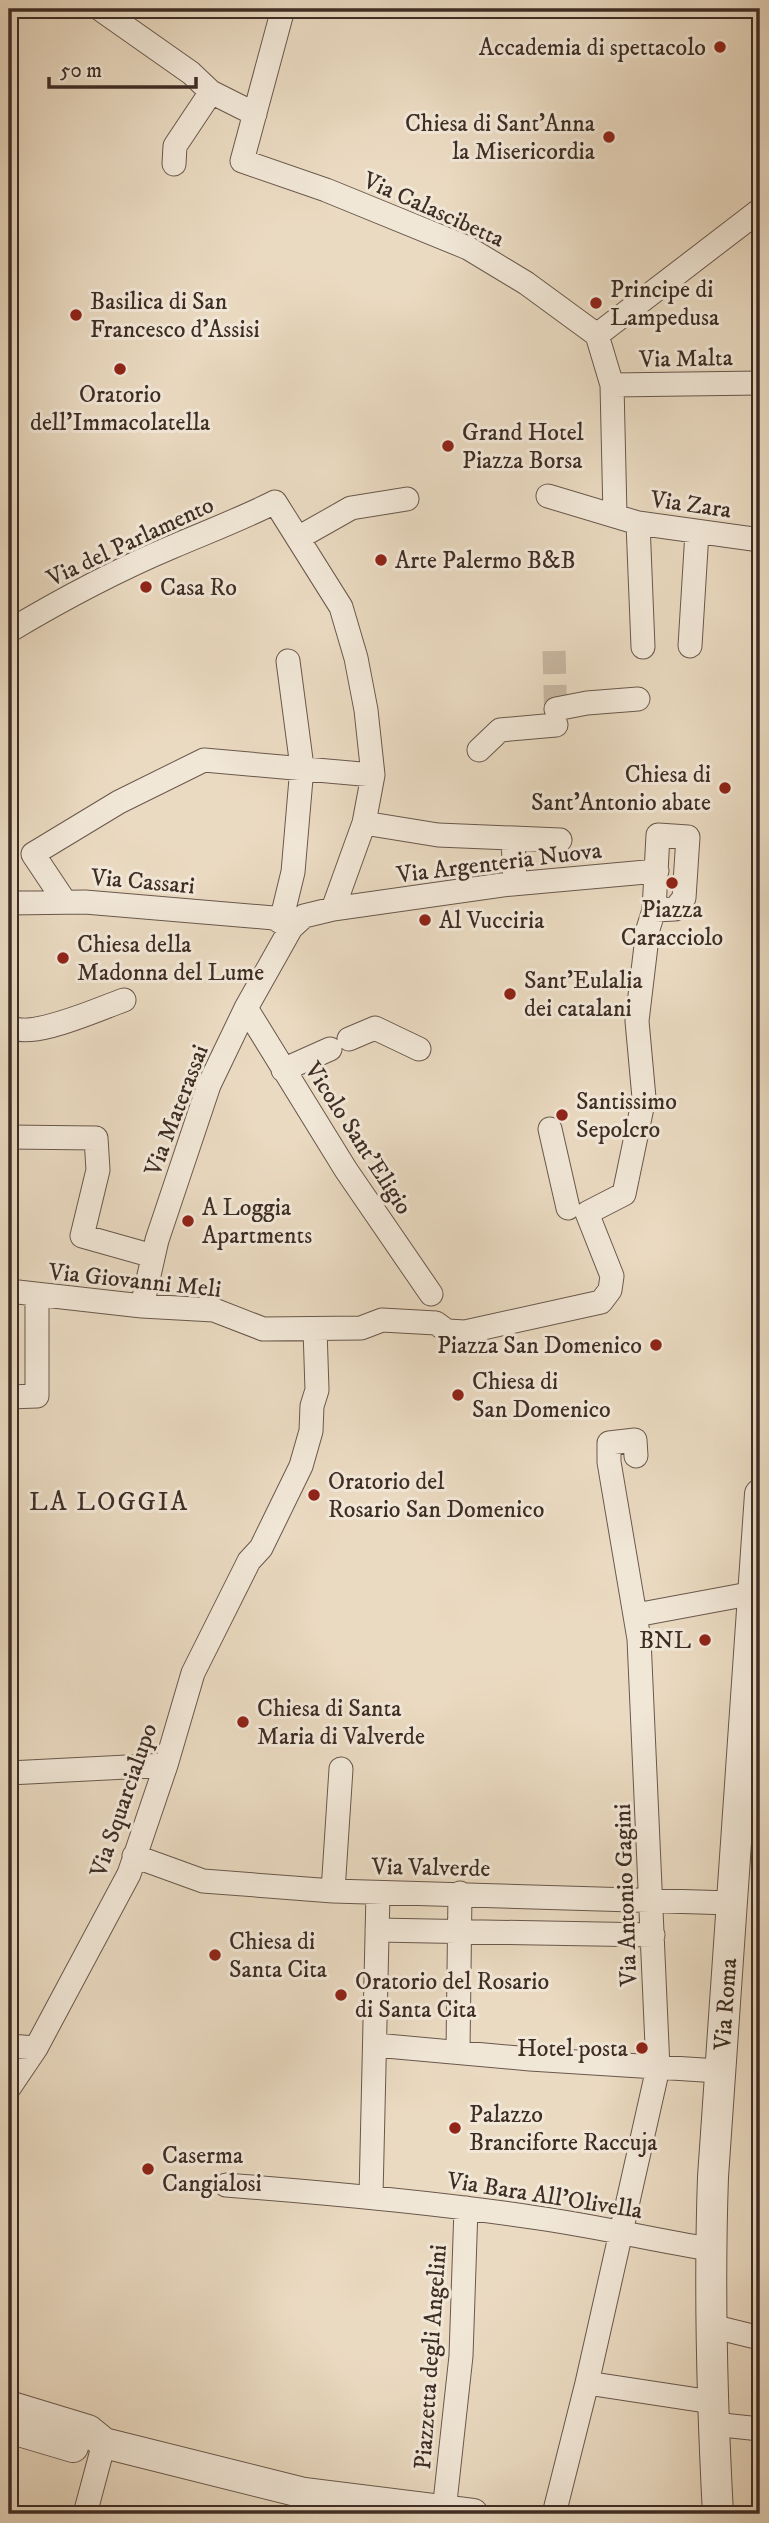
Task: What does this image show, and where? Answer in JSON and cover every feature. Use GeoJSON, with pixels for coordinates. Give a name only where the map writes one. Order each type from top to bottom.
{"type":"FeatureCollection","features":[{"type":"Feature","properties":{"kind":"street"},"geometry":{"type":"LineString","coordinates":[[100,9],[191,73],[211,92],[255,114],[283,9]]}},
{"type":"Feature","properties":{"kind":"street"},"geometry":{"type":"LineString","coordinates":[[174,164],[174,146],[211,92]]}},
{"type":"Feature","properties":{"kind":"street","name":"Via Calascibetta"},"geometry":{"type":"LineString","coordinates":[[255,114],[242,161],[290,176],[468,248],[551,301],[597,335]]}},
{"type":"Feature","properties":{"kind":"street"},"geometry":{"type":"LineString","coordinates":[[615,516],[612,386],[597,335],[760,210]]}},
{"type":"Feature","properties":{"kind":"street","name":"Via Malta"},"geometry":{"type":"LineString","coordinates":[[612,386],[760,383]]}},
{"type":"Feature","properties":{"kind":"street","name":"Via Zara"},"geometry":{"type":"LineString","coordinates":[[548,496],[639,523],[760,540]]}},
{"type":"Feature","properties":{"kind":"street"},"geometry":{"type":"LineString","coordinates":[[340,908],[348,868],[364,823],[373,775],[366,710],[356,658],[341,607],[298,538],[351,508],[407,499]]}},
{"type":"Feature","properties":{"kind":"street","name":"Via del Parlamento"},"geometry":{"type":"LineString","coordinates":[[9,631],[70,595],[171,547],[236,522],[275,502],[298,538]]}},
{"type":"Feature","properties":{"kind":"street"},"geometry":{"type":"LineString","coordinates":[[639,523],[643,647]]}},
{"type":"Feature","properties":{"kind":"street"},"geometry":{"type":"LineString","coordinates":[[690,646],[697,532]]}},
{"type":"Feature","properties":{"kind":"street"},"geometry":{"type":"LineString","coordinates":[[282,930],[283,913],[293,872],[302,767],[288,660]]}},
{"type":"Feature","properties":{"kind":"street"},"geometry":{"type":"LineString","coordinates":[[479,750],[500,730],[556,717],[587,703],[638,699]]}},
{"type":"Feature","properties":{"kind":"street"},"geometry":{"type":"LineString","coordinates":[[65,902],[33,854],[119,802],[204,760],[373,775]]}},
{"type":"Feature","properties":{"kind":"street"},"geometry":{"type":"LineString","coordinates":[[364,823],[438,835],[560,840]]}},
{"type":"Feature","properties":{"kind":"street"},"geometry":{"type":"LineString","coordinates":[[578,1211],[624,1194],[644,1098],[637,1021],[648,929],[654,910],[657,835],[688,836],[684,898],[675,909],[654,910]]}},
{"type":"Feature","properties":{"kind":"street"},"geometry":{"type":"LineString","coordinates":[[513,838],[515,883]]}},
{"type":"Feature","properties":{"kind":"street","name":"Via Argenteria Nuova"},"geometry":{"type":"LineString","coordinates":[[282,930],[304,916],[340,908],[515,883],[657,870]]}},
{"type":"Feature","properties":{"kind":"street","name":"Via Cassari"},"geometry":{"type":"LineString","coordinates":[[9,904],[85,902],[282,930]]}},
{"type":"Feature","properties":{"kind":"street","name":"Via Materassai"},"geometry":{"type":"LineString","coordinates":[[142,1306],[153,1256],[209,1085],[282,930]]}},
{"type":"Feature","properties":{"kind":"street"},"geometry":{"type":"LineString","coordinates":[[9,1026],[14,1030],[37,1030],[124,1000]]}},
{"type":"Feature","properties":{"kind":"street","name":"Vicolo Sant'Eligio"},"geometry":{"type":"LineString","coordinates":[[246,1008],[346,1170],[431,1294]]}},
{"type":"Feature","properties":{"kind":"street"},"geometry":{"type":"LineString","coordinates":[[283,1070],[375,1028],[419,1049]]}},
{"type":"Feature","properties":{"kind":"street"},"geometry":{"type":"LineString","coordinates":[[315,1329],[361,1328],[382,1320],[436,1323],[447,1331],[465,1332],[601,1301],[610,1290],[612,1276],[578,1211],[550,1129]]}},
{"type":"Feature","properties":{"kind":"street"},"geometry":{"type":"LineString","coordinates":[[9,1138],[96,1138],[98,1170],[82,1236],[153,1256]]}},
{"type":"Feature","properties":{"kind":"street","name":"Via Giovanni Meli"},"geometry":{"type":"LineString","coordinates":[[9,1291],[142,1306],[214,1310],[254,1327],[315,1329]]}},
{"type":"Feature","properties":{"kind":"street"},"geometry":{"type":"LineString","coordinates":[[9,1397],[37,1396],[37,1295]]}},
{"type":"Feature","properties":{"kind":"street","name":"Via Squarcialupo"},"geometry":{"type":"LineString","coordinates":[[9,2088],[36,2048],[129,1874],[166,1765],[193,1672],[249,1561],[261,1548],[301,1466],[311,1431],[312,1406],[317,1390],[315,1329]]}},
{"type":"Feature","properties":{"kind":"street","name":"Via Antonio Gagini"},"geometry":{"type":"LineString","coordinates":[[554,2514],[587,2383],[658,2068],[652,1900],[636,1615],[609,1461],[609,1443],[635,1440],[636,1456]]}},
{"type":"Feature","properties":{"kind":"street","name":"Via Roma"},"geometry":{"type":"LineString","coordinates":[[718,2514],[710,2249],[719,2071],[732,1903],[751,1771],[754,1593],[760,1494]]}},
{"type":"Feature","properties":{"kind":"street"},"geometry":{"type":"LineString","coordinates":[[636,1615],[754,1593]]}},
{"type":"Feature","properties":{"kind":"street"},"geometry":{"type":"LineString","coordinates":[[9,1773],[166,1765]]}},
{"type":"Feature","properties":{"kind":"street"},"geometry":{"type":"LineString","coordinates":[[333,1891],[341,1769]]}},
{"type":"Feature","properties":{"kind":"street","name":"Via Valverde"},"geometry":{"type":"LineString","coordinates":[[134,1856],[203,1881],[378,1893],[460,1893],[732,1903]]}},
{"type":"Feature","properties":{"kind":"street"},"geometry":{"type":"LineString","coordinates":[[371,2196],[378,1893]]}},
{"type":"Feature","properties":{"kind":"street"},"geometry":{"type":"LineString","coordinates":[[458,2052],[460,1893]]}},
{"type":"Feature","properties":{"kind":"street"},"geometry":{"type":"LineString","coordinates":[[377,1930],[653,1935]]}},
{"type":"Feature","properties":{"kind":"street"},"geometry":{"type":"LineString","coordinates":[[375,2045],[719,2071]]}},
{"type":"Feature","properties":{"kind":"street"},"geometry":{"type":"LineString","coordinates":[[9,2046],[36,2048]]}},
{"type":"Feature","properties":{"kind":"street","name":"Via Bara All'Olivella"},"geometry":{"type":"LineString","coordinates":[[226,2185],[371,2196],[466,2208],[710,2249]]}},
{"type":"Feature","properties":{"kind":"street","name":"Piazzetta degli Angelini"},"geometry":{"type":"LineString","coordinates":[[459,2512],[466,2208]]}},
{"type":"Feature","properties":{"kind":"street"},"geometry":{"type":"LineString","coordinates":[[711,2326],[760,2338]]}},
{"type":"Feature","properties":{"kind":"street"},"geometry":{"type":"LineString","coordinates":[[587,2383],[713,2413],[760,2430]]}},
{"type":"Feature","properties":{"kind":"street"},"geometry":{"type":"LineString","coordinates":[[9,2406],[88,2430],[104,2443],[304,2503],[459,2512]]}},
{"type":"Feature","properties":{"kind":"street"},"geometry":{"type":"LineString","coordinates":[[9,2428],[81,2449],[104,2443]]}},
{"type":"Feature","properties":{"kind":"street"},"geometry":{"type":"LineString","coordinates":[[85,2514],[104,2443]]}},
{"type":"Feature","properties":{"kind":"tunnel"},"geometry":{"type":"LineString","coordinates":[[554,651],[556,725]]}},
{"type":"Feature","properties":{"kind":"place","name":"Accademia di spettacolo"},"geometry":{"type":"Point","coordinates":[720,47]}},
{"type":"Feature","properties":{"kind":"place","name":"Chiesa di Sant'Anna la Misericordia"},"geometry":{"type":"Point","coordinates":[609,137]}},
{"type":"Feature","properties":{"kind":"place","name":"Principe di Lampedusa"},"geometry":{"type":"Point","coordinates":[596,303]}},
{"type":"Feature","properties":{"kind":"place","name":"Basilica di San Francesco d'Assisi"},"geometry":{"type":"Point","coordinates":[76,315]}},
{"type":"Feature","properties":{"kind":"place","name":"Oratorio dell'Immacolatella"},"geometry":{"type":"Point","coordinates":[120,369]}},
{"type":"Feature","properties":{"kind":"place","name":"Grand Hotel Piazza Borsa"},"geometry":{"type":"Point","coordinates":[448,446]}},
{"type":"Feature","properties":{"kind":"place","name":"Arte Palermo B&B"},"geometry":{"type":"Point","coordinates":[381,560]}},
{"type":"Feature","properties":{"kind":"place","name":"Casa Ro"},"geometry":{"type":"Point","coordinates":[146,587]}},
{"type":"Feature","properties":{"kind":"place","name":"Chiesa di Sant'Antonio abate"},"geometry":{"type":"Point","coordinates":[725,788]}},
{"type":"Feature","properties":{"kind":"place","name":"Piazza Caracciolo"},"geometry":{"type":"Point","coordinates":[672,883]}},
{"type":"Feature","properties":{"kind":"place","name":"Al Vucciria"},"geometry":{"type":"Point","coordinates":[425,920]}},
{"type":"Feature","properties":{"kind":"place","name":"Chiesa della Madonna del Lume"},"geometry":{"type":"Point","coordinates":[63,958]}},
{"type":"Feature","properties":{"kind":"place","name":"Sant'Eulalia dei catalani"},"geometry":{"type":"Point","coordinates":[510,994]}},
{"type":"Feature","properties":{"kind":"place","name":"Santissimo Sepolcro"},"geometry":{"type":"Point","coordinates":[562,1115]}},
{"type":"Feature","properties":{"kind":"place","name":"A Loggia Apartments"},"geometry":{"type":"Point","coordinates":[188,1221]}},
{"type":"Feature","properties":{"kind":"place","name":"Piazza San Domenico"},"geometry":{"type":"Point","coordinates":[656,1345]}},
{"type":"Feature","properties":{"kind":"place","name":"Chiesa di San Domenico"},"geometry":{"type":"Point","coordinates":[458,1395]}},
{"type":"Feature","properties":{"kind":"place","name":"Oratorio del Rosario San Domenico"},"geometry":{"type":"Point","coordinates":[314,1495]}},
{"type":"Feature","properties":{"kind":"place","name":"BNL"},"geometry":{"type":"Point","coordinates":[705,1640]}},
{"type":"Feature","properties":{"kind":"place","name":"Chiesa di Santa Maria di Valverde"},"geometry":{"type":"Point","coordinates":[243,1722]}},
{"type":"Feature","properties":{"kind":"place","name":"Chiesa di Santa Cita"},"geometry":{"type":"Point","coordinates":[215,1955]}},
{"type":"Feature","properties":{"kind":"place","name":"Oratorio del Rosario di Santa Cita"},"geometry":{"type":"Point","coordinates":[341,1995]}},
{"type":"Feature","properties":{"kind":"place","name":"Hotel posta"},"geometry":{"type":"Point","coordinates":[642,2048]}},
{"type":"Feature","properties":{"kind":"place","name":"Palazzo Branciforte Raccuja"},"geometry":{"type":"Point","coordinates":[455,2128]}},
{"type":"Feature","properties":{"kind":"place","name":"Caserma Cangialosi"},"geometry":{"type":"Point","coordinates":[148,2169]}},
{"type":"Feature","properties":{"kind":"district","name":"LA LOGGIA"},"geometry":{"type":"Point","coordinates":[109,1501]}}]}
